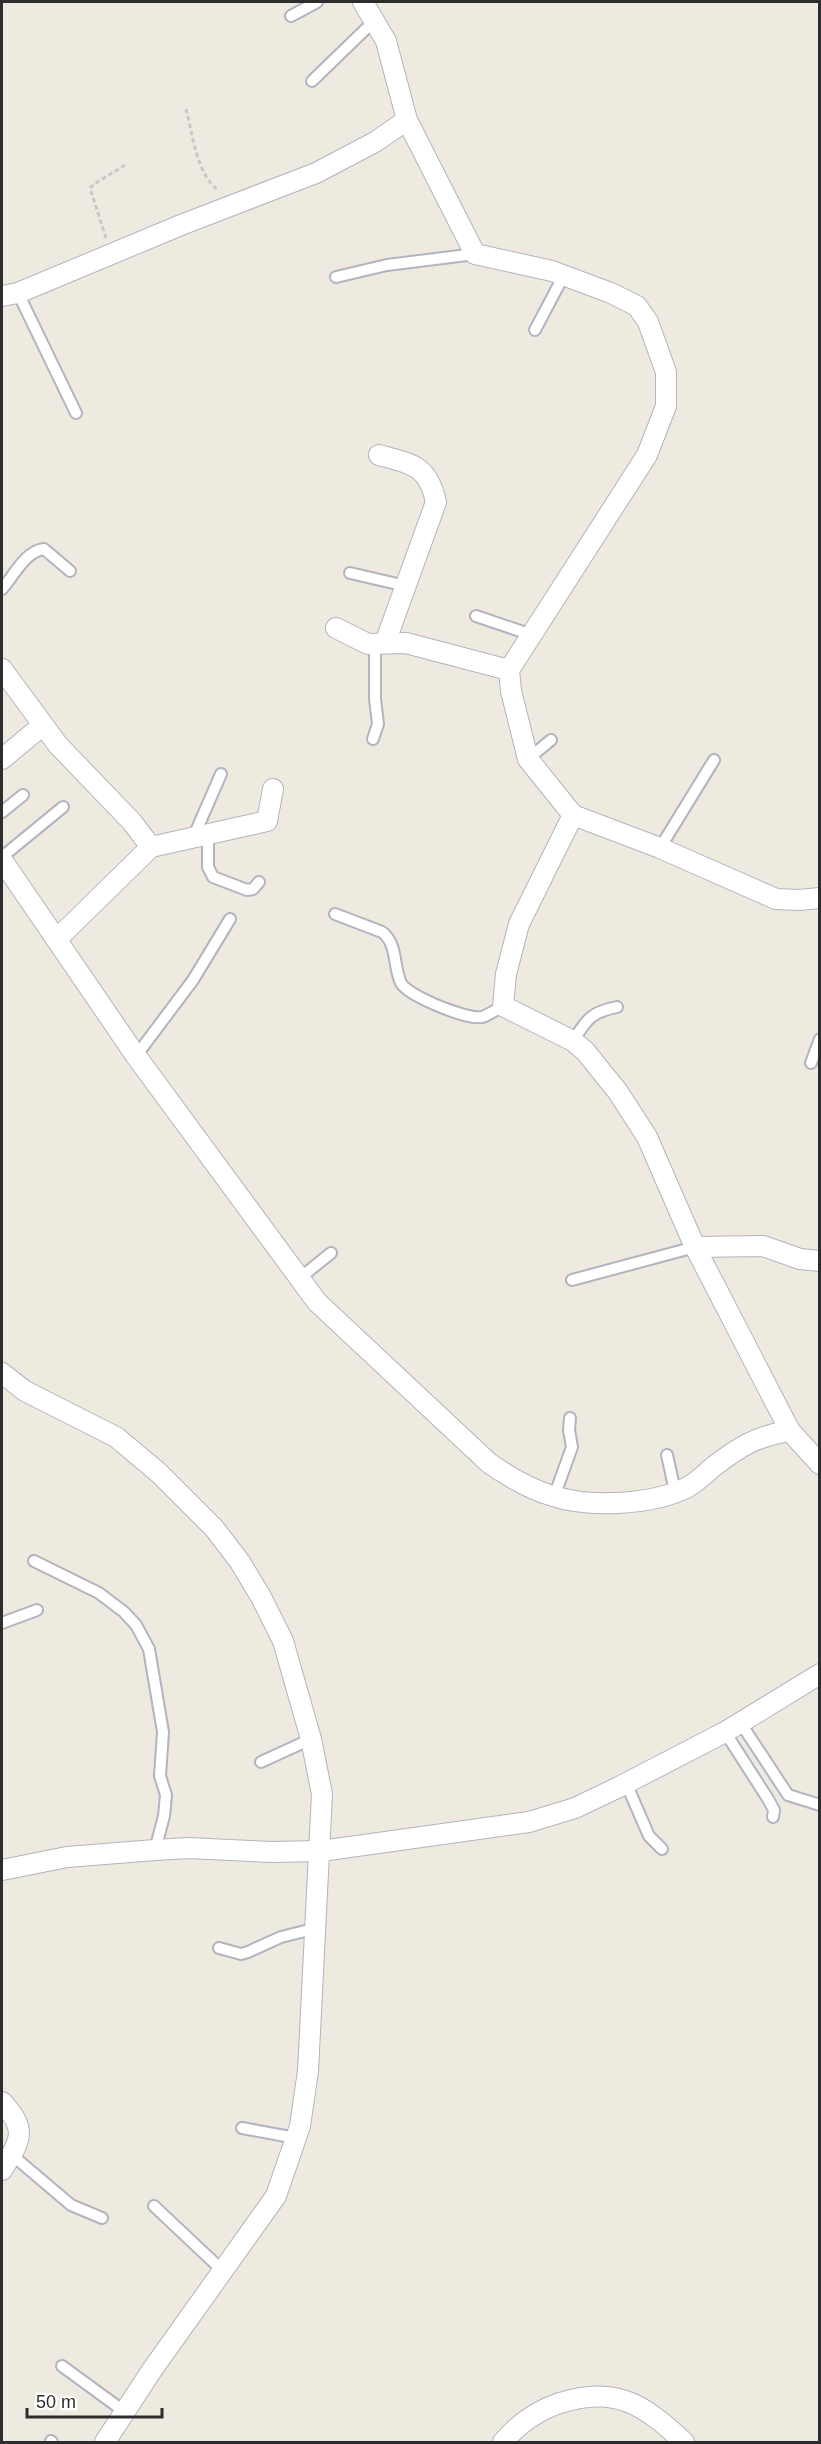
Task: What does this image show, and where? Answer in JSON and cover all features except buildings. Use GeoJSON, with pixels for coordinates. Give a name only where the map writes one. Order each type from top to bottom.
{"type":"FeatureCollection","features":[{"type":"Feature","properties":{"kind":"street"},"geometry":{"type":"LineString","coordinates":[[363,2],[386,41],[406,120],[475,254],[564,275],[637,306],[648,322],[666,372],[666,406],[647,455],[509,670],[511,691],[528,759],[573,815],[660,848],[776,899],[819,898]]}},
{"type":"Feature","properties":{"kind":"street"},"geometry":{"type":"LineString","coordinates":[[10,295],[316,173],[375,142],[406,120]]}},
{"type":"Feature","properties":{"kind":"street"},"geometry":{"type":"LineString","coordinates":[[379,455],[412,464],[422,470],[434,492],[436,502],[406,586],[380,644]]}},
{"type":"Feature","properties":{"kind":"street"},"geometry":{"type":"LineString","coordinates":[[336,628],[368,644],[406,643],[509,670]]}},
{"type":"Feature","properties":{"kind":"street"},"geometry":{"type":"LineString","coordinates":[[2,669],[58,745],[142,833],[151,847]]}},
{"type":"Feature","properties":{"kind":"street"},"geometry":{"type":"LineString","coordinates":[[2,759],[43,724]]}},
{"type":"Feature","properties":{"kind":"street"},"geometry":{"type":"LineString","coordinates":[[57,939],[151,847],[267,821],[273,789]]}},
{"type":"Feature","properties":{"kind":"street"},"geometry":{"type":"LineString","coordinates":[[573,815],[519,924],[507,974],[503,1006],[573,1041],[585,1051],[618,1092],[647,1137],[695,1247],[790,1431],[819,1464]]}},
{"type":"Feature","properties":{"kind":"street"},"geometry":{"type":"LineString","coordinates":[[2,858],[136,1056],[317,1302],[489,1463],[512,1479],[554,1497],[620,1502],[655,1498],[688,1487],[740,1447],[766,1435],[790,1431]]}},
{"type":"Feature","properties":{"kind":"street"},"geometry":{"type":"LineString","coordinates":[[695,1247],[763,1246],[800,1259],[819,1261]]}},
{"type":"Feature","properties":{"kind":"street"},"geometry":{"type":"LineString","coordinates":[[2,1373],[25,1391],[116,1437],[159,1473],[214,1528],[240,1562],[272,1615],[283,1641],[311,1739],[322,1794],[321,1851],[308,2071],[300,2126],[296,2138],[276,2196],[105,2442]]}},
{"type":"Feature","properties":{"kind":"street"},"geometry":{"type":"LineString","coordinates":[[2,1870],[67,1857],[188,1848],[272,1852],[321,1851],[529,1822],[575,1808],[626,1783],[733,1727],[819,1674]]}},
{"type":"Feature","properties":{"kind":"street"},"geometry":{"type":"LineString","coordinates":[[2,2102],[17,2118],[20,2131],[7,2162]]}},
{"type":"Feature","properties":{"kind":"street"},"geometry":{"type":"LineString","coordinates":[[503,2442],[516,2427],[540,2409],[580,2396],[603,2395],[626,2400],[656,2416],[684,2442]]}},
{"type":"Feature","properties":{"kind":"lane"},"geometry":{"type":"LineString","coordinates":[[291,15],[317,2]]}},
{"type":"Feature","properties":{"kind":"lane"},"geometry":{"type":"LineString","coordinates":[[312,81],[374,21]]}},
{"type":"Feature","properties":{"kind":"lane"},"geometry":{"type":"LineString","coordinates":[[336,277],[387,265],[475,254]]}},
{"type":"Feature","properties":{"kind":"lane"},"geometry":{"type":"LineString","coordinates":[[534,330],[564,275]]}},
{"type":"Feature","properties":{"kind":"lane"},"geometry":{"type":"LineString","coordinates":[[10,295],[76,413]]}},
{"type":"Feature","properties":{"kind":"lane"},"geometry":{"type":"LineString","coordinates":[[2,589],[30,553],[38,550],[44,549],[70,571]]}},
{"type":"Feature","properties":{"kind":"lane"},"geometry":{"type":"LineString","coordinates":[[350,573],[406,586]]}},
{"type":"Feature","properties":{"kind":"lane"},"geometry":{"type":"LineString","coordinates":[[476,616],[532,635]]}},
{"type":"Feature","properties":{"kind":"lane"},"geometry":{"type":"LineString","coordinates":[[373,739],[378,724],[375,699],[380,644]]}},
{"type":"Feature","properties":{"kind":"lane"},"geometry":{"type":"LineString","coordinates":[[528,759],[551,740]]}},
{"type":"Feature","properties":{"kind":"lane"},"geometry":{"type":"LineString","coordinates":[[660,848],[714,760]]}},
{"type":"Feature","properties":{"kind":"lane"},"geometry":{"type":"LineString","coordinates":[[221,774],[201,836],[208,867],[213,877],[247,890],[253,889],[259,882]]}},
{"type":"Feature","properties":{"kind":"lane"},"geometry":{"type":"LineString","coordinates":[[2,812],[23,795]]}},
{"type":"Feature","properties":{"kind":"lane"},"geometry":{"type":"LineString","coordinates":[[2,858],[63,807]]}},
{"type":"Feature","properties":{"kind":"lane"},"geometry":{"type":"LineString","coordinates":[[335,914],[387,936],[400,981],[409,992],[453,1011],[476,1017],[482,1017],[503,1006]]}},
{"type":"Feature","properties":{"kind":"lane"},"geometry":{"type":"LineString","coordinates":[[136,1056],[193,980],[230,919]]}},
{"type":"Feature","properties":{"kind":"lane"},"geometry":{"type":"LineString","coordinates":[[573,1041],[595,1012],[618,1007]]}},
{"type":"Feature","properties":{"kind":"lane"},"geometry":{"type":"LineString","coordinates":[[811,1063],[819,1039]]}},
{"type":"Feature","properties":{"kind":"lane"},"geometry":{"type":"LineString","coordinates":[[572,1280],[695,1247]]}},
{"type":"Feature","properties":{"kind":"lane"},"geometry":{"type":"LineString","coordinates":[[300,1278],[331,1253]]}},
{"type":"Feature","properties":{"kind":"lane"},"geometry":{"type":"LineString","coordinates":[[554,1497],[572,1447],[569,1430],[570,1418]]}},
{"type":"Feature","properties":{"kind":"lane"},"geometry":{"type":"LineString","coordinates":[[667,1455],[675,1491]]}},
{"type":"Feature","properties":{"kind":"lane"},"geometry":{"type":"LineString","coordinates":[[34,1561],[108,1599],[136,1625],[149,1649],[163,1732],[160,1776],[166,1795],[155,1850]]}},
{"type":"Feature","properties":{"kind":"lane"},"geometry":{"type":"LineString","coordinates":[[2,1623],[37,1610]]}},
{"type":"Feature","properties":{"kind":"lane"},"geometry":{"type":"LineString","coordinates":[[733,1727],[788,1795],[819,1805]]}},
{"type":"Feature","properties":{"kind":"lane"},"geometry":{"type":"LineString","coordinates":[[733,1727],[774,1810],[773,1817]]}},
{"type":"Feature","properties":{"kind":"lane"},"geometry":{"type":"LineString","coordinates":[[261,1762],[311,1739]]}},
{"type":"Feature","properties":{"kind":"lane"},"geometry":{"type":"LineString","coordinates":[[626,1783],[649,1836],[662,1849]]}},
{"type":"Feature","properties":{"kind":"lane"},"geometry":{"type":"LineString","coordinates":[[219,1948],[241,1954],[248,1953],[282,1937],[317,1928]]}},
{"type":"Feature","properties":{"kind":"lane"},"geometry":{"type":"LineString","coordinates":[[242,2128],[296,2138]]}},
{"type":"Feature","properties":{"kind":"lane"},"geometry":{"type":"LineString","coordinates":[[7,2162],[71,2205],[102,2218]]}},
{"type":"Feature","properties":{"kind":"lane"},"geometry":{"type":"LineString","coordinates":[[154,2206],[223,2271]]}},
{"type":"Feature","properties":{"kind":"lane"},"geometry":{"type":"LineString","coordinates":[[62,2366],[125,2412]]}},
{"type":"Feature","properties":{"kind":"path"},"geometry":{"type":"LineString","coordinates":[[186,109],[201,163],[208,179],[215,188],[237,204]]}},
{"type":"Feature","properties":{"kind":"path"},"geometry":{"type":"LineString","coordinates":[[111,254],[90,188],[125,165]]}}]}
